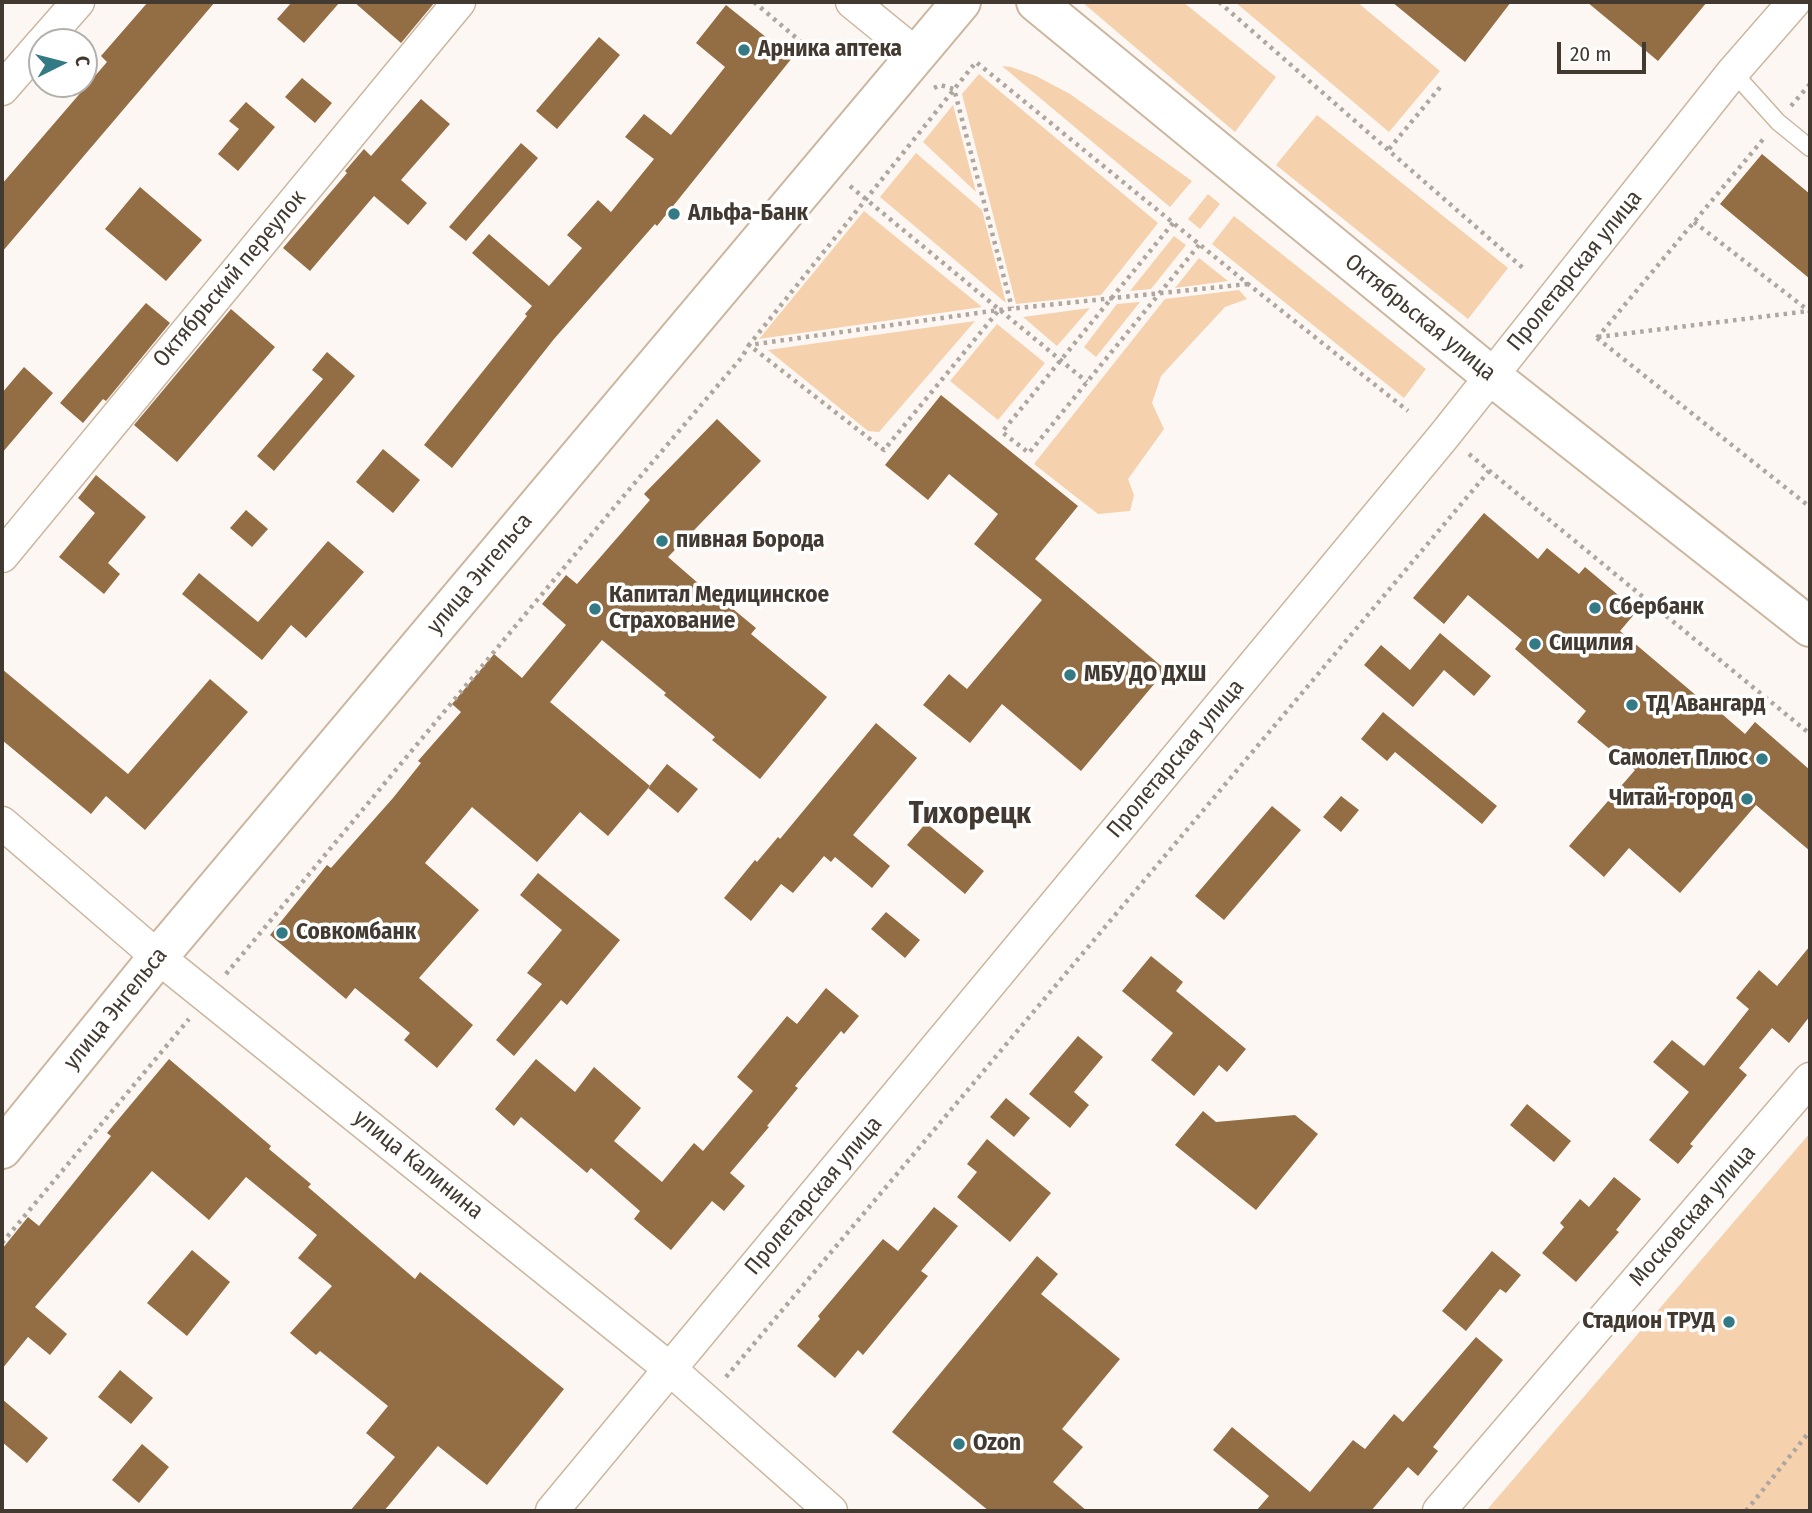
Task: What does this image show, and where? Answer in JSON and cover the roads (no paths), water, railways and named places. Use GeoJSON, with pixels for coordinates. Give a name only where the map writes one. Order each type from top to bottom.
{"type":"FeatureCollection","features":[{"type":"Feature","properties":{"kind":"main road","name":"улица Энгельса"},"geometry":{"type":"LineString","coordinates":[[2,1149],[158,957],[961,2]]}},
{"type":"Feature","properties":{"kind":"main road","name":"Октябрьская улица"},"geometry":{"type":"LineString","coordinates":[[1036,2],[1490,375],[1810,627]]}},
{"type":"Feature","properties":{"kind":"street"},"geometry":{"type":"LineString","coordinates":[[55,28],[78,2]]}},
{"type":"Feature","properties":{"kind":"street","name":"Октябрьский переулок"},"geometry":{"type":"LineString","coordinates":[[2,556],[459,2]]}},
{"type":"Feature","properties":{"kind":"street"},"geometry":{"type":"LineString","coordinates":[[852,2],[917,55]]}},
{"type":"Feature","properties":{"kind":"street","name":"Пролетарская улица"},"geometry":{"type":"LineString","coordinates":[[552,1511],[1434,448],[1734,72],[1794,2]]}},
{"type":"Feature","properties":{"kind":"street"},"geometry":{"type":"LineString","coordinates":[[2,89],[28,59]]}},
{"type":"Feature","properties":{"kind":"street","name":"улица Калинина"},"geometry":{"type":"LineString","coordinates":[[2,823],[158,957],[670,1369],[831,1511]]}},
{"type":"Feature","properties":{"kind":"street","name":"Московская улица"},"geometry":{"type":"LineString","coordinates":[[1439,1511],[1810,1079]]}},
{"type":"Feature","properties":{"kind":"lane"},"geometry":{"type":"LineString","coordinates":[[1734,72],[1778,122],[1810,148]]}},
{"type":"Feature","properties":{"kind":"place","name":"Арника аптека"},"geometry":{"type":"Point","coordinates":[744,50]}},
{"type":"Feature","properties":{"kind":"place","name":"Альфа-Банк"},"geometry":{"type":"Point","coordinates":[674,214]}},
{"type":"Feature","properties":{"kind":"place","name":"пивная Борода"},"geometry":{"type":"Point","coordinates":[662,541]}},
{"type":"Feature","properties":{"kind":"place","name":"Сбербанк"},"geometry":{"type":"Point","coordinates":[1595,608]}},
{"type":"Feature","properties":{"kind":"place","name":"Капитал Медицинское Страхование"},"geometry":{"type":"Point","coordinates":[595,609]}},
{"type":"Feature","properties":{"kind":"place","name":"Сицилия"},"geometry":{"type":"Point","coordinates":[1535,644]}},
{"type":"Feature","properties":{"kind":"place","name":"МБУ ДО ДХШ"},"geometry":{"type":"Point","coordinates":[1070,675]}},
{"type":"Feature","properties":{"kind":"place","name":"ТД Авангард"},"geometry":{"type":"Point","coordinates":[1632,705]}},
{"type":"Feature","properties":{"kind":"place","name":"Самолет Плюс"},"geometry":{"type":"Point","coordinates":[1762,759]}},
{"type":"Feature","properties":{"kind":"place","name":"Читай-город"},"geometry":{"type":"Point","coordinates":[1747,799]}},
{"type":"Feature","properties":{"kind":"place","name":"Совкомбанк"},"geometry":{"type":"Point","coordinates":[282,933]}},
{"type":"Feature","properties":{"kind":"place","name":"Стадион ТРУД"},"geometry":{"type":"Point","coordinates":[1729,1322]}},
{"type":"Feature","properties":{"kind":"place","name":"Ozon"},"geometry":{"type":"Point","coordinates":[959,1444]}},
{"type":"Feature","properties":{"kind":"district","name":"Тихорецк"},"geometry":{"type":"Point","coordinates":[970,815]}}]}
